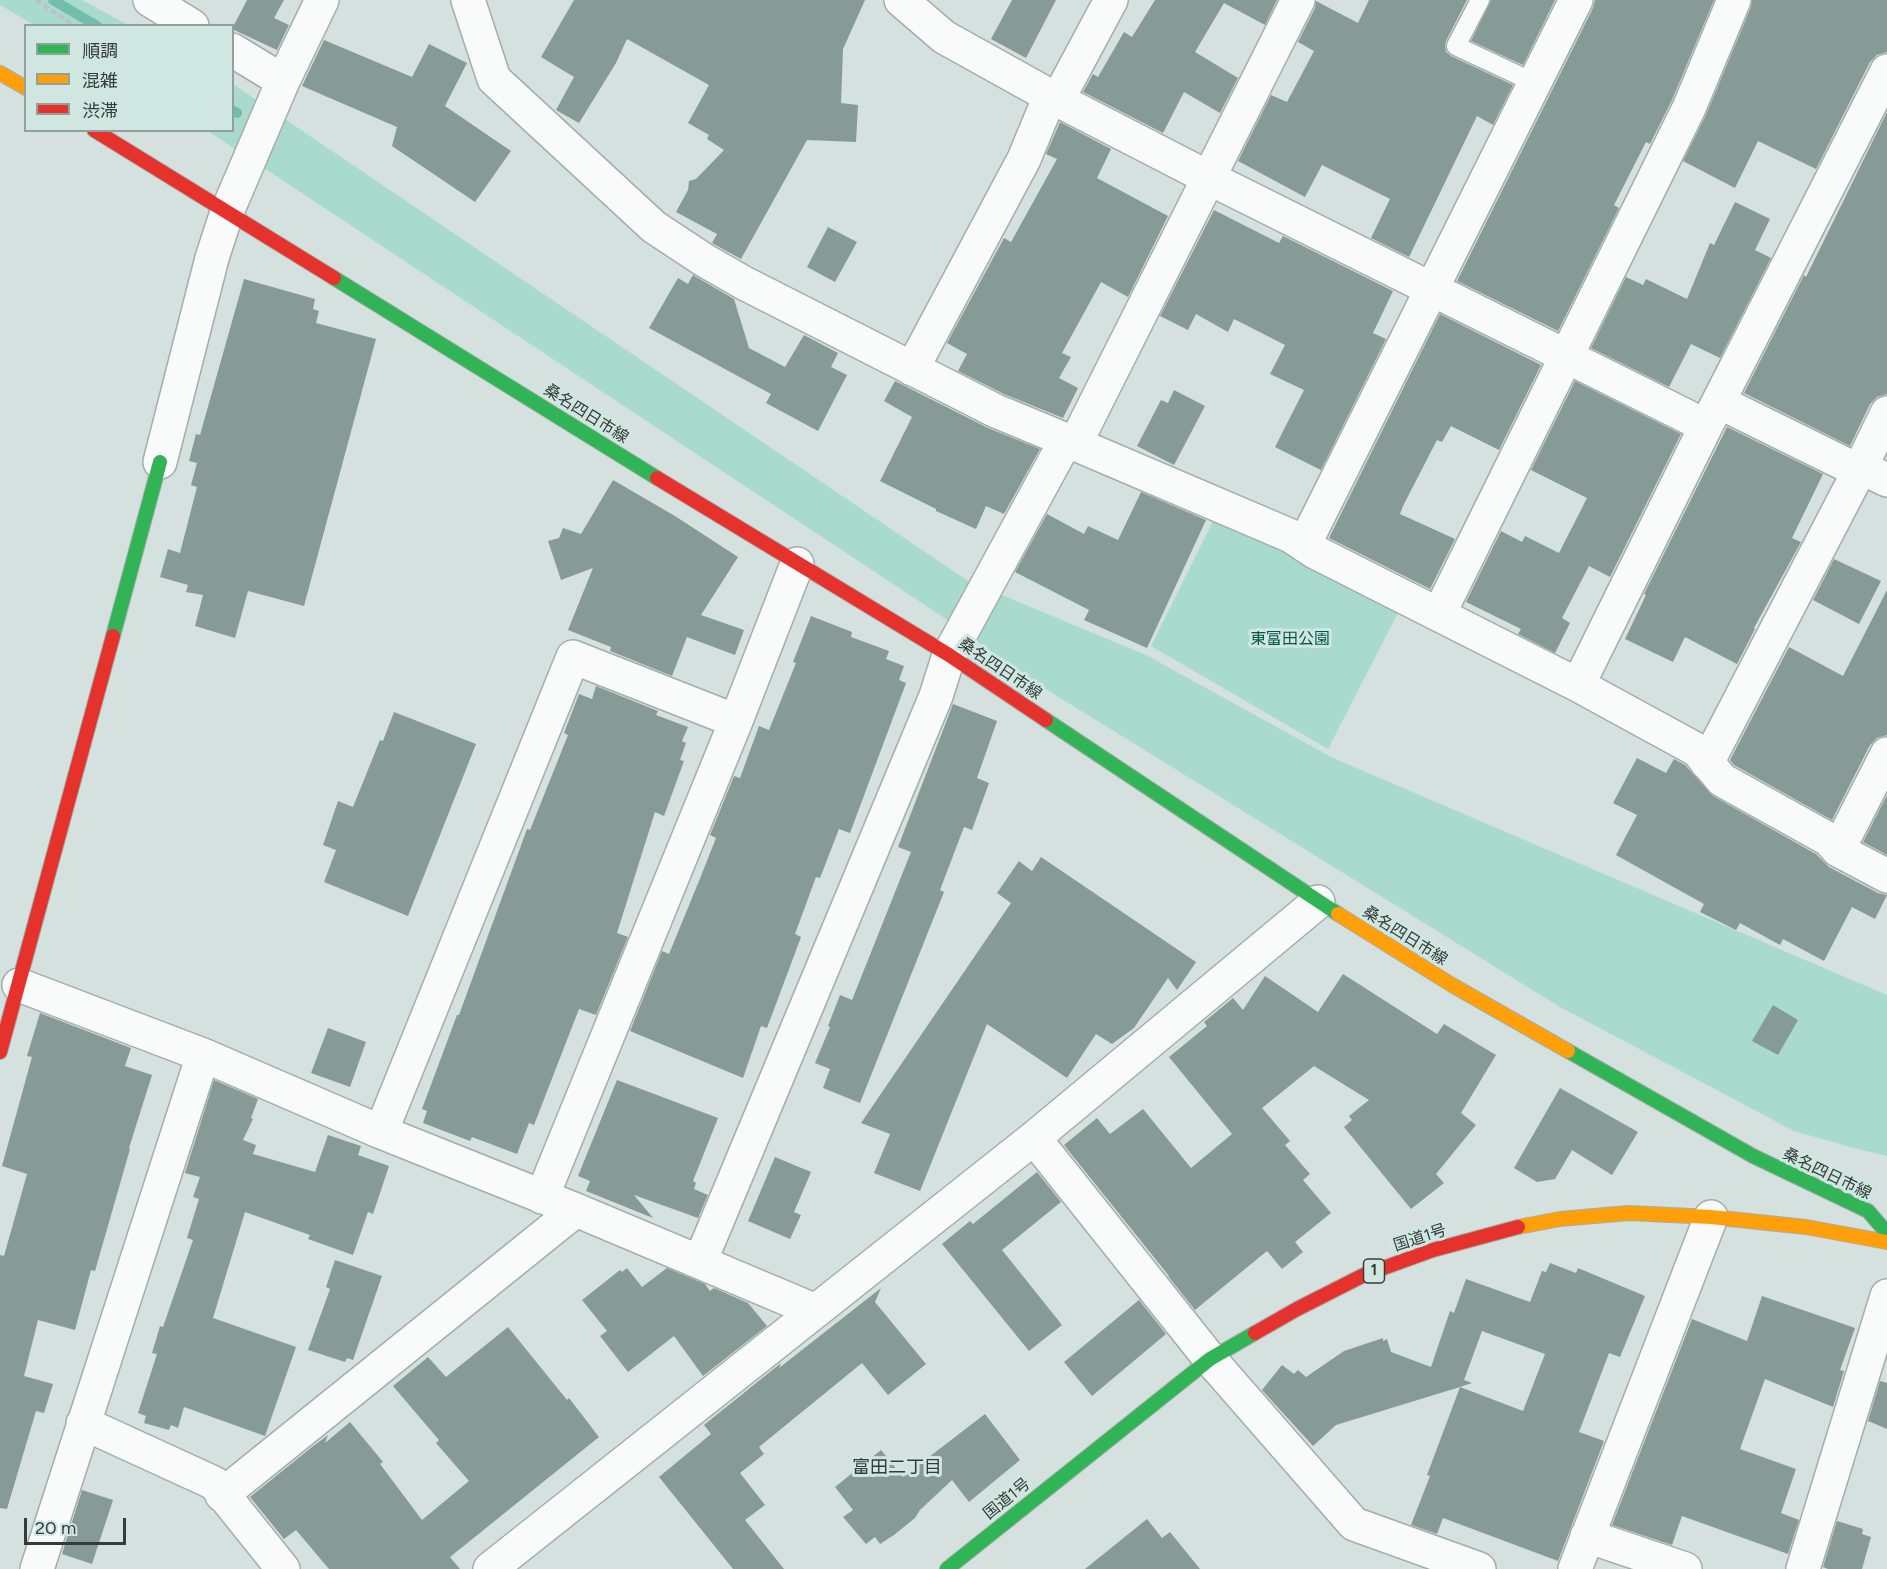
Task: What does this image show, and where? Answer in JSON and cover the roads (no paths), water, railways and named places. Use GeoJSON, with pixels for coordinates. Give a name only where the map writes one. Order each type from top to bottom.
{"type":"FeatureCollection","features":[{"type":"Feature","properties":{"kind":"main road"},"geometry":{"type":"LineString","coordinates":[[0,73],[24,87]]}},
{"type":"Feature","properties":{"kind":"main road","name":"桑名四日市線"},"geometry":{"type":"LineString","coordinates":[[97,132],[797,564],[949,655],[1318,902],[1452,985],[1753,1156],[1868,1211],[1887,1233]]}},
{"type":"Feature","properties":{"kind":"main road"},"geometry":{"type":"LineString","coordinates":[[0,1052],[160,462]]}},
{"type":"Feature","properties":{"kind":"main road","name":"国道1号"},"geometry":{"type":"LineString","coordinates":[[947,1569],[1210,1359],[1297,1309],[1364,1275],[1432,1250],[1505,1229],[1560,1219],[1629,1213],[1712,1217],[1806,1227],[1887,1242]]}},
{"type":"Feature","properties":{"kind":"street"},"geometry":{"type":"LineString","coordinates":[[150,0],[189,24]]}},
{"type":"Feature","properties":{"kind":"street"},"geometry":{"type":"LineString","coordinates":[[160,462],[212,258],[227,212],[280,89],[322,0]]}},
{"type":"Feature","properties":{"kind":"street"},"geometry":{"type":"LineString","coordinates":[[468,0],[494,79],[654,227],[704,260],[744,283],[996,411],[1291,536],[1315,552],[1578,684],[1697,750],[1722,780],[1828,839],[1838,850],[1887,876]]}},
{"type":"Feature","properties":{"kind":"street"},"geometry":{"type":"LineString","coordinates":[[901,0],[944,38],[1054,98],[1209,178],[1567,356],[1869,473]]}},
{"type":"Feature","properties":{"kind":"street"},"geometry":{"type":"LineString","coordinates":[[912,369],[1054,98],[1111,0]]}},
{"type":"Feature","properties":{"kind":"street"},"geometry":{"type":"LineString","coordinates":[[700,1262],[936,696],[949,655],[1070,442],[1209,178],[1298,0]]}},
{"type":"Feature","properties":{"kind":"street"},"geometry":{"type":"LineString","coordinates":[[1304,544],[1576,0]]}},
{"type":"Feature","properties":{"kind":"street"},"geometry":{"type":"LineString","coordinates":[[1440,614],[1689,108],[1734,0]]}},
{"type":"Feature","properties":{"kind":"street"},"geometry":{"type":"LineString","coordinates":[[234,52],[280,89]]}},
{"type":"Feature","properties":{"kind":"street"},"geometry":{"type":"LineString","coordinates":[[1578,684],[1712,414],[1887,71]]}},
{"type":"Feature","properties":{"kind":"street"},"geometry":{"type":"LineString","coordinates":[[1707,763],[1869,473],[1887,412]]}},
{"type":"Feature","properties":{"kind":"street"},"geometry":{"type":"LineString","coordinates":[[542,1197],[736,721],[797,564]]}},
{"type":"Feature","properties":{"kind":"street"},"geometry":{"type":"LineString","coordinates":[[381,1132],[573,657],[736,721]]}},
{"type":"Feature","properties":{"kind":"street"},"geometry":{"type":"LineString","coordinates":[[1838,850],[1887,754]]}},
{"type":"Feature","properties":{"kind":"street"},"geometry":{"type":"LineString","coordinates":[[490,1569],[1034,1138],[1318,902]]}},
{"type":"Feature","properties":{"kind":"street"},"geometry":{"type":"LineString","coordinates":[[19,985],[203,1055],[381,1132],[576,1210],[816,1311]]}},
{"type":"Feature","properties":{"kind":"street"},"geometry":{"type":"LineString","coordinates":[[37,1569],[203,1055]]}},
{"type":"Feature","properties":{"kind":"street"},"geometry":{"type":"LineString","coordinates":[[1034,1138],[1210,1359],[1354,1524],[1479,1569]]}},
{"type":"Feature","properties":{"kind":"street"},"geometry":{"type":"LineString","coordinates":[[222,1496],[576,1210]]}},
{"type":"Feature","properties":{"kind":"street"},"geometry":{"type":"LineString","coordinates":[[1575,1569],[1712,1217]]}},
{"type":"Feature","properties":{"kind":"street"},"geometry":{"type":"LineString","coordinates":[[1803,1569],[1887,1296]]}},
{"type":"Feature","properties":{"kind":"street"},"geometry":{"type":"LineString","coordinates":[[83,1423],[214,1483],[222,1496],[283,1569]]}},
{"type":"Feature","properties":{"kind":"street"},"geometry":{"type":"LineString","coordinates":[[1587,1536],[1685,1569]]}},
{"type":"Feature","properties":{"kind":"lane"},"geometry":{"type":"LineString","coordinates":[[1480,0],[1456,46],[1535,83]]}},
{"type":"Feature","properties":{"kind":"waterway"},"geometry":{"type":"LineString","coordinates":[[53,0],[94,24]]}},
{"type":"Feature","properties":{"kind":"district","name":"富田二丁目"},"geometry":{"type":"Point","coordinates":[897,1468]}},
{"type":"Feature","properties":{"kind":"park label","name":"東富田公園"},"geometry":{"type":"Point","coordinates":[1290,639]}}]}
